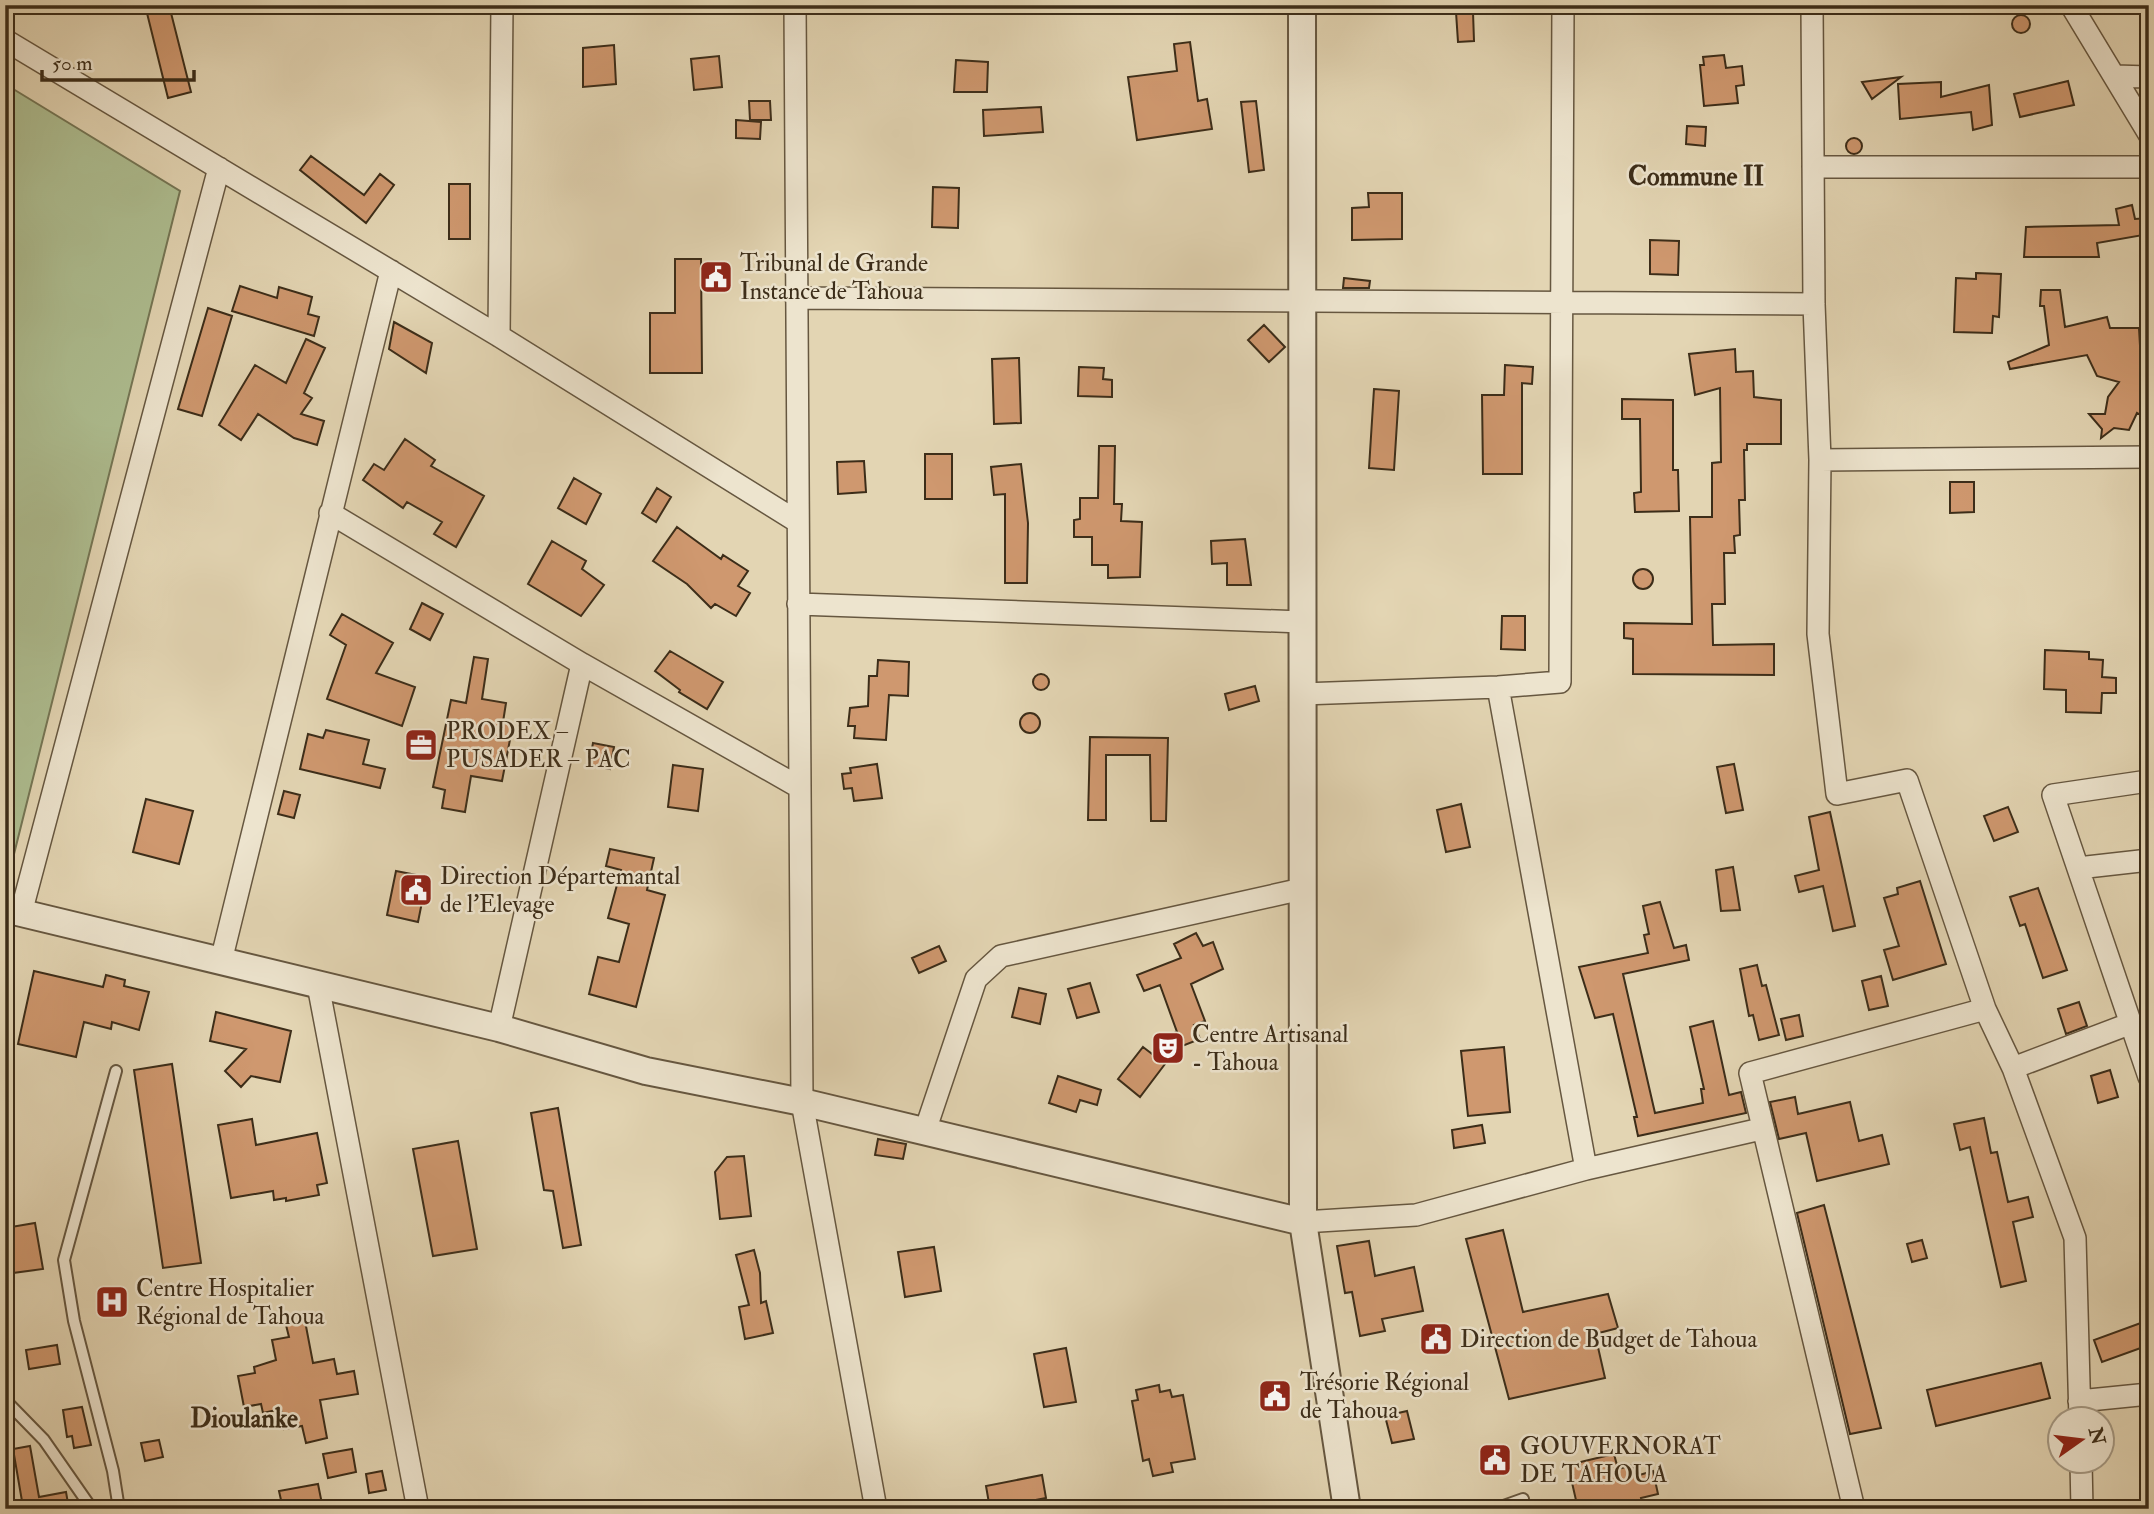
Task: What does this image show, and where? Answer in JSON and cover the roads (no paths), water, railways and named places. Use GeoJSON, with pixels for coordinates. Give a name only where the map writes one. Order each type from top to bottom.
{"type":"FeatureCollection","features":[{"type":"Feature","properties":{"kind":"street"},"geometry":{"type":"LineString","coordinates":[[499,336],[502,5]]}},
{"type":"Feature","properties":{"kind":"street"},"geometry":{"type":"LineString","coordinates":[[795,5],[802,1102],[876,1509]]}},
{"type":"Feature","properties":{"kind":"street"},"geometry":{"type":"LineString","coordinates":[[1302,5],[1303,1222],[1346,1509]]}},
{"type":"Feature","properties":{"kind":"street"},"geometry":{"type":"LineString","coordinates":[[1302,694],[1498,687],[1560,682],[1559,303],[1563,5]]}},
{"type":"Feature","properties":{"kind":"street"},"geometry":{"type":"LineString","coordinates":[[1812,5],[1814,304],[1820,460],[1818,634],[1837,794],[1907,780],[1984,1009],[2013,1068],[2075,1238],[2079,1406]]}},
{"type":"Feature","properties":{"kind":"street"},"geometry":{"type":"LineString","coordinates":[[2071,5],[2149,134]]}},
{"type":"Feature","properties":{"kind":"street"},"geometry":{"type":"LineString","coordinates":[[5,40],[499,336],[798,522]]}},
{"type":"Feature","properties":{"kind":"street"},"geometry":{"type":"LineString","coordinates":[[2115,76],[2149,77]]}},
{"type":"Feature","properties":{"kind":"street"},"geometry":{"type":"LineString","coordinates":[[1813,167],[2149,167]]}},
{"type":"Feature","properties":{"kind":"street"},"geometry":{"type":"LineString","coordinates":[[219,168],[13,911],[499,1028],[646,1071],[802,1102],[1303,1222],[1416,1215],[1586,1169],[1761,1129]]}},
{"type":"Feature","properties":{"kind":"street"},"geometry":{"type":"LineString","coordinates":[[221,961],[391,271]]}},
{"type":"Feature","properties":{"kind":"street"},"geometry":{"type":"LineString","coordinates":[[796,298],[1814,304]]}},
{"type":"Feature","properties":{"kind":"street"},"geometry":{"type":"LineString","coordinates":[[1820,460],[2149,457]]}},
{"type":"Feature","properties":{"kind":"street"},"geometry":{"type":"LineString","coordinates":[[330,513],[582,664],[799,787]]}},
{"type":"Feature","properties":{"kind":"street"},"geometry":{"type":"LineString","coordinates":[[798,604],[1302,622]]}},
{"type":"Feature","properties":{"kind":"street"},"geometry":{"type":"LineString","coordinates":[[499,1028],[582,664]]}},
{"type":"Feature","properties":{"kind":"street"},"geometry":{"type":"LineString","coordinates":[[1498,687],[1586,1169]]}},
{"type":"Feature","properties":{"kind":"street"},"geometry":{"type":"LineString","coordinates":[[2149,784],[2148,781],[2053,795],[2149,1077]]}},
{"type":"Feature","properties":{"kind":"street"},"geometry":{"type":"LineString","coordinates":[[2078,868],[2149,860]]}},
{"type":"Feature","properties":{"kind":"street"},"geometry":{"type":"LineString","coordinates":[[925,1131],[976,979],[1001,956],[1302,889]]}},
{"type":"Feature","properties":{"kind":"street"},"geometry":{"type":"LineString","coordinates":[[318,985],[418,1509]]}},
{"type":"Feature","properties":{"kind":"street"},"geometry":{"type":"LineString","coordinates":[[1854,1509],[1761,1129],[1750,1073],[1984,1009]]}},
{"type":"Feature","properties":{"kind":"street"},"geometry":{"type":"LineString","coordinates":[[2013,1068],[2129,1024]]}},
{"type":"Feature","properties":{"kind":"street"},"geometry":{"type":"LineString","coordinates":[[2096,1406],[2149,1394]]}},
{"type":"Feature","properties":{"kind":"street"},"geometry":{"type":"LineString","coordinates":[[2081,1476],[2082,1509]]}},
{"type":"Feature","properties":{"kind":"lane"},"geometry":{"type":"LineString","coordinates":[[116,1071],[64,1260],[74,1321],[119,1509]]}},
{"type":"Feature","properties":{"kind":"lane"},"geometry":{"type":"LineString","coordinates":[[5,1400],[44,1440],[92,1509]]}},
{"type":"Feature","properties":{"kind":"lane"},"geometry":{"type":"LineString","coordinates":[[1495,1509],[1523,1499]]}},
{"type":"Feature","properties":{"kind":"place","name":"Tribunal de Grande Instance de Tahoua"},"geometry":{"type":"Point","coordinates":[716,277]}},
{"type":"Feature","properties":{"kind":"place","name":"PRODEX – PUSADER – PAC"},"geometry":{"type":"Point","coordinates":[421,745]}},
{"type":"Feature","properties":{"kind":"place","name":"Direction Départemantal de l'Elevage"},"geometry":{"type":"Point","coordinates":[416,890]}},
{"type":"Feature","properties":{"kind":"place","name":"Centre Artisanal - Tahoua"},"geometry":{"type":"Point","coordinates":[1168,1048]}},
{"type":"Feature","properties":{"kind":"place","name":"Centre Hospitalier Régional de Tahoua"},"geometry":{"type":"Point","coordinates":[112,1302]}},
{"type":"Feature","properties":{"kind":"place","name":"Direction de Budget de Tahoua"},"geometry":{"type":"Point","coordinates":[1436,1339]}},
{"type":"Feature","properties":{"kind":"place","name":"Trésorie Régional de Tahoua"},"geometry":{"type":"Point","coordinates":[1275,1396]}},
{"type":"Feature","properties":{"kind":"place","name":"GOUVERNORAT DE TAHOUA"},"geometry":{"type":"Point","coordinates":[1495,1460]}},
{"type":"Feature","properties":{"kind":"district","name":"Commune II"},"geometry":{"type":"Point","coordinates":[1696,177]}},
{"type":"Feature","properties":{"kind":"district","name":"Dioulanke"},"geometry":{"type":"Point","coordinates":[244,1419]}}]}
